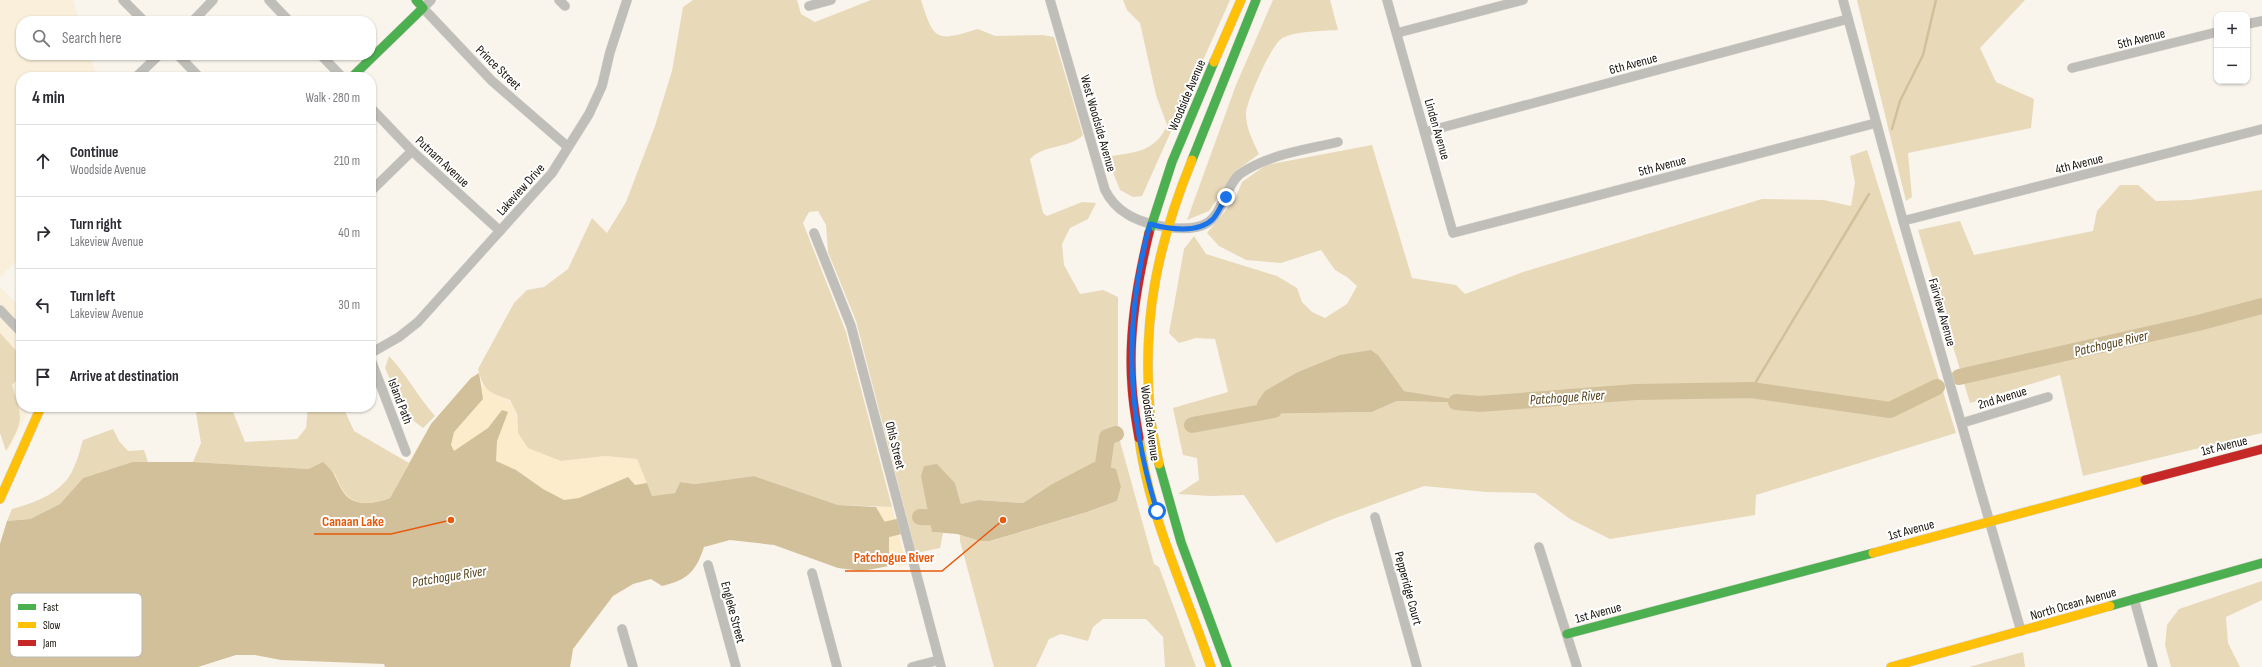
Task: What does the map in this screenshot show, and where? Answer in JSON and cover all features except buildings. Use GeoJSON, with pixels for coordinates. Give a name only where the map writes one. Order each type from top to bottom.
{"type":"FeatureCollection","features":[{"type":"Feature","properties":{"kind":"main road","name":"Prince Street"},"geometry":{"type":"LineString","coordinates":[[416,0],[423,8]]}},
{"type":"Feature","properties":{"kind":"main road","name":"Woodside Avenue"},"geometry":{"type":"LineString","coordinates":[[1211,667],[1147,478],[1134,412],[1131,356],[1133,313],[1140,260],[1177,150],[1241,0]]}},
{"type":"Feature","properties":{"kind":"main road","name":"Woodside Avenue"},"geometry":{"type":"LineString","coordinates":[[1227,667],[1174,521],[1161,477],[1152,428],[1148,375],[1148,331],[1154,281],[1167,227],[1256,0]]}},
{"type":"Feature","properties":{"kind":"main road"},"geometry":{"type":"LineString","coordinates":[[376,54],[423,8]]}},
{"type":"Feature","properties":{"kind":"main road"},"geometry":{"type":"LineString","coordinates":[[357,72],[369,60]]}},
{"type":"Feature","properties":{"kind":"main road"},"geometry":{"type":"LineString","coordinates":[[0,499],[39,412]]}},
{"type":"Feature","properties":{"kind":"main road","name":"1st Avenue"},"geometry":{"type":"LineString","coordinates":[[1567,634],[2091,493],[2262,449]]}},
{"type":"Feature","properties":{"kind":"main road","name":"North Ocean Avenue"},"geometry":{"type":"LineString","coordinates":[[1891,667],[2262,564]]}},
{"type":"Feature","properties":{"kind":"street"},"geometry":{"type":"LineString","coordinates":[[123,0],[139,16]]}},
{"type":"Feature","properties":{"kind":"street"},"geometry":{"type":"LineString","coordinates":[[197,16],[213,0]]}},
{"type":"Feature","properties":{"kind":"street"},"geometry":{"type":"LineString","coordinates":[[269,0],[284,16]]}},
{"type":"Feature","properties":{"kind":"street"},"geometry":{"type":"LineString","coordinates":[[423,8],[431,0]]}},
{"type":"Feature","properties":{"kind":"street","name":"Lakeview Drive"},"geometry":{"type":"LineString","coordinates":[[376,350],[399,337],[418,322],[552,173],[589,114],[602,86],[610,52],[626,0]]}},
{"type":"Feature","properties":{"kind":"street"},"geometry":{"type":"LineString","coordinates":[[809,6],[831,0]]}},
{"type":"Feature","properties":{"kind":"street","name":"West Woodside Avenue"},"geometry":{"type":"LineString","coordinates":[[1050,0],[1105,190],[1120,210],[1133,218],[1153,225],[1196,228],[1208,223],[1218,211],[1239,175],[1269,159],[1338,142]]}},
{"type":"Feature","properties":{"kind":"street","name":"Linden Avenue"},"geometry":{"type":"LineString","coordinates":[[1387,0],[1453,233]]}},
{"type":"Feature","properties":{"kind":"street"},"geometry":{"type":"LineString","coordinates":[[1397,33],[1522,0]]}},
{"type":"Feature","properties":{"kind":"street","name":"Fairview Avenue"},"geometry":{"type":"LineString","coordinates":[[1842,0],[1903,221],[2022,631]]}},
{"type":"Feature","properties":{"kind":"street","name":"Prince Street"},"geometry":{"type":"LineString","coordinates":[[423,8],[492,81],[568,147]]}},
{"type":"Feature","properties":{"kind":"street","name":"6th Avenue"},"geometry":{"type":"LineString","coordinates":[[1425,132],[1848,19]]}},
{"type":"Feature","properties":{"kind":"street"},"geometry":{"type":"LineString","coordinates":[[2250,23],[2262,21]]}},
{"type":"Feature","properties":{"kind":"street","name":"5th Avenue"},"geometry":{"type":"LineString","coordinates":[[2072,68],[2214,33]]}},
{"type":"Feature","properties":{"kind":"street"},"geometry":{"type":"LineString","coordinates":[[141,72],[154,60]]}},
{"type":"Feature","properties":{"kind":"street"},"geometry":{"type":"LineString","coordinates":[[183,60],[194,72]]}},
{"type":"Feature","properties":{"kind":"street"},"geometry":{"type":"LineString","coordinates":[[326,60],[337,72]]}},
{"type":"Feature","properties":{"kind":"street","name":"Putnam Avenue"},"geometry":{"type":"LineString","coordinates":[[376,113],[412,151],[500,231]]}},
{"type":"Feature","properties":{"kind":"street","name":"5th Avenue"},"geometry":{"type":"LineString","coordinates":[[1453,233],[1876,123]]}},
{"type":"Feature","properties":{"kind":"street","name":"4th Avenue"},"geometry":{"type":"LineString","coordinates":[[1903,221],[2262,129]]}},
{"type":"Feature","properties":{"kind":"street"},"geometry":{"type":"LineString","coordinates":[[376,186],[412,151]]}},
{"type":"Feature","properties":{"kind":"street","name":"Ohls Street"},"geometry":{"type":"LineString","coordinates":[[814,233],[851,326],[940,663]]}},
{"type":"Feature","properties":{"kind":"street"},"geometry":{"type":"LineString","coordinates":[[0,310],[16,327]]}},
{"type":"Feature","properties":{"kind":"street","name":"Island Path"},"geometry":{"type":"LineString","coordinates":[[376,373],[406,452]]}},
{"type":"Feature","properties":{"kind":"street","name":"2nd Avenue"},"geometry":{"type":"LineString","coordinates":[[1962,423],[2048,397]]}},
{"type":"Feature","properties":{"kind":"street","name":"Pepperidge Court"},"geometry":{"type":"LineString","coordinates":[[1375,517],[1417,667]]}},
{"type":"Feature","properties":{"kind":"street"},"geometry":{"type":"LineString","coordinates":[[1539,547],[1577,667]]}},
{"type":"Feature","properties":{"kind":"street","name":"Engleke Street"},"geometry":{"type":"LineString","coordinates":[[708,565],[736,667]]}},
{"type":"Feature","properties":{"kind":"street"},"geometry":{"type":"LineString","coordinates":[[812,573],[837,667]]}},
{"type":"Feature","properties":{"kind":"street"},"geometry":{"type":"LineString","coordinates":[[2134,599],[2152,667]]}},
{"type":"Feature","properties":{"kind":"street"},"geometry":{"type":"LineString","coordinates":[[622,629],[633,667]]}},
{"type":"Feature","properties":{"kind":"street"},"geometry":{"type":"LineString","coordinates":[[912,667],[940,663]]}},
{"type":"Feature","properties":{"kind":"shaded area"},"geometry":{"type":"Polygon","coordinates":[[[0,0],[73,0],[78,16],[16,16],[16,60],[92,60],[95,72],[16,72],[16,262],[0,277],[0,0]]]}},
{"type":"Feature","properties":{"kind":"shaded area"},"geometry":{"type":"Polygon","coordinates":[[[693,0],[797,0],[801,14],[815,22],[871,0],[921,0],[929,24],[939,35],[953,36],[978,29],[995,36],[1043,35],[1054,37],[1083,135],[1071,143],[1042,151],[1030,159],[1043,213],[1047,216],[1082,202],[1096,203],[1088,219],[1070,228],[1062,244],[1064,265],[1080,294],[1103,290],[1118,297],[1118,434],[1154,564],[1159,567],[1196,667],[1165,667],[1163,637],[1146,619],[1103,619],[1093,627],[1088,641],[1061,634],[1049,639],[1036,667],[994,667],[960,541],[960,535],[980,541],[991,541],[1087,512],[1117,501],[1121,487],[1094,462],[1052,484],[1023,503],[978,500],[961,504],[955,483],[937,465],[924,466],[932,532],[943,533],[940,548],[916,553],[856,321],[828,252],[826,225],[818,211],[809,212],[803,223],[846,332],[892,507],[838,505],[754,476],[695,484],[680,482],[675,493],[652,496],[637,459],[605,456],[561,461],[528,448],[518,433],[517,414],[510,400],[488,390],[480,377],[478,369],[514,303],[527,290],[544,287],[568,269],[592,218],[607,233],[626,202],[655,126],[672,71],[683,7],[693,0]]]}},
{"type":"Feature","properties":{"kind":"shaded area"},"geometry":{"type":"Polygon","coordinates":[[[1123,0],[1230,0],[1142,196],[1133,197],[1120,190],[1107,157],[1143,150],[1156,141],[1167,125],[1156,95],[1140,23],[1127,10],[1123,0]]]}},
{"type":"Feature","properties":{"kind":"shaded area"},"geometry":{"type":"Polygon","coordinates":[[[1273,0],[1330,0],[1338,30],[1293,34],[1281,39],[1277,44],[1271,52],[1260,75],[1250,98],[1246,114],[1252,140],[1259,154],[1236,171],[1209,211],[1187,220],[1236,85],[1273,0]]]}},
{"type":"Feature","properties":{"kind":"shaded area"},"geometry":{"type":"Polygon","coordinates":[[[1857,0],[2025,0],[1980,48],[1996,82],[2034,99],[2031,128],[1908,153],[1912,197],[1906,201],[1857,0]]]}},
{"type":"Feature","properties":{"kind":"shaded area"},"geometry":{"type":"Polygon","coordinates":[[[1372,145],[1412,278],[1456,285],[1465,294],[1523,272],[1762,199],[1824,200],[1851,206],[1855,183],[1850,156],[1867,150],[1956,433],[1756,495],[1755,515],[1610,539],[1570,519],[1535,493],[1486,492],[1424,486],[1333,519],[1276,543],[1244,495],[1211,496],[1178,494],[1199,480],[1197,458],[1183,455],[1173,408],[1228,392],[1215,339],[1196,338],[1179,343],[1169,333],[1184,249],[1194,236],[1206,254],[1277,276],[1297,288],[1302,302],[1312,312],[1325,318],[1347,304],[1357,286],[1347,277],[1335,270],[1321,250],[1281,263],[1246,260],[1219,246],[1207,233],[1235,199],[1242,182],[1266,165],[1372,145]],[[1379,356],[1258,401],[1253,414],[1372,412],[1397,401],[1472,403],[1404,391],[1379,356]]]}},
{"type":"Feature","properties":{"kind":"shaded area"},"geometry":{"type":"Polygon","coordinates":[[[2120,185],[2138,185],[2156,201],[2190,200],[2262,190],[2262,433],[2083,476],[2060,375],[1970,403],[1918,230],[1960,221],[1974,255],[2093,231],[2097,211],[2120,185]]]}},
{"type":"Feature","properties":{"kind":"shaded area"},"geometry":{"type":"Polygon","coordinates":[[[0,287],[16,303],[16,412],[28,412],[8,451],[0,422],[0,287]]]}},
{"type":"Feature","properties":{"kind":"shaded area"},"geometry":{"type":"Polygon","coordinates":[[[0,333],[16,351],[16,381],[12,385],[16,398],[16,412],[20,412],[20,419],[16,432],[6,451],[0,433],[0,333]]]}},
{"type":"Feature","properties":{"kind":"shaded area"},"geometry":{"type":"Polygon","coordinates":[[[389,356],[435,416],[423,428],[406,415],[385,368],[389,356]]]}},
{"type":"Feature","properties":{"kind":"shaded area"},"geometry":{"type":"Polygon","coordinates":[[[479,373],[482,385],[505,398],[513,406],[517,421],[518,433],[561,461],[605,456],[637,459],[652,496],[675,493],[642,510],[0,544],[7,521],[30,519],[193,462],[309,469],[398,481],[431,424],[471,378],[479,373]]]}},
{"type":"Feature","properties":{"kind":"shaded area"},"geometry":{"type":"Polygon","coordinates":[[[196,412],[233,412],[245,442],[297,439],[306,428],[308,412],[345,412],[354,431],[409,463],[390,498],[370,503],[362,503],[355,501],[344,492],[335,474],[309,469],[193,462],[201,443],[196,412]]]}},
{"type":"Feature","properties":{"kind":"shaded area"},"geometry":{"type":"Polygon","coordinates":[[[113,429],[119,441],[128,451],[144,450],[148,462],[132,462],[83,478],[60,504],[30,519],[7,521],[12,509],[40,499],[56,490],[63,484],[75,464],[83,440],[113,429]]]}},
{"type":"Feature","properties":{"kind":"shaded area"},"geometry":{"type":"Polygon","coordinates":[[[876,507],[892,507],[907,565],[889,566],[889,529],[876,507]]]}},
{"type":"Feature","properties":{"kind":"shaded area"},"geometry":{"type":"Polygon","coordinates":[[[2262,581],[2262,600],[2226,617],[2228,643],[2240,667],[2171,667],[2165,645],[2167,625],[2179,609],[2262,581]]]}},
{"type":"Feature","properties":{"kind":"shaded area"},"geometry":{"type":"Polygon","coordinates":[[[2023,652],[2025,667],[1969,667],[2023,652]]]}},
{"type":"Feature","properties":{"kind":"water"},"geometry":{"type":"Polygon","coordinates":[[[1371,350],[1379,356],[1404,391],[1476,403],[1397,401],[1372,412],[1253,414],[1258,401],[1265,391],[1298,372],[1340,355],[1371,350]]]}},
{"type":"Feature","properties":{"kind":"water"},"geometry":{"type":"Polygon","coordinates":[[[479,373],[483,399],[454,432],[451,445],[454,451],[488,428],[502,410],[508,412],[497,441],[496,461],[516,470],[543,489],[564,500],[579,498],[628,477],[635,485],[647,483],[652,496],[675,493],[680,482],[695,484],[754,476],[838,505],[876,507],[889,529],[889,566],[862,571],[838,568],[774,545],[730,540],[704,547],[694,568],[690,573],[678,581],[662,586],[651,579],[633,584],[613,596],[573,649],[570,667],[385,667],[384,664],[281,660],[255,655],[236,655],[198,667],[0,667],[0,544],[7,521],[30,519],[60,504],[83,478],[132,462],[193,462],[309,469],[323,462],[333,472],[342,490],[351,500],[370,503],[384,500],[390,498],[431,424],[471,378],[479,373]]]}},
{"type":"Feature","properties":{"kind":"water"},"geometry":{"type":"Polygon","coordinates":[[[1094,462],[1116,469],[1121,487],[1117,501],[1087,512],[990,541],[980,541],[957,534],[932,532],[921,476],[924,466],[937,464],[955,483],[961,504],[978,500],[1023,503],[1052,484],[1094,462]]]}},
{"type":"Feature","properties":{"kind":"waterway"},"geometry":{"type":"LineString","coordinates":[[1892,129],[1900,101],[1923,55],[1936,0]]}},
{"type":"Feature","properties":{"kind":"waterway"},"geometry":{"type":"LineString","coordinates":[[1751,390],[1869,194]]}},
{"type":"Feature","properties":{"kind":"waterway","name":"Patchogue River"},"geometry":{"type":"LineString","coordinates":[[1959,377],[2198,323],[2262,306]]}},
{"type":"Feature","properties":{"kind":"waterway","name":"Patchogue River"},"geometry":{"type":"LineString","coordinates":[[1456,402],[1480,404],[1636,392],[1751,390],[1890,410],[1937,387]]}},
{"type":"Feature","properties":{"kind":"waterway","name":"Patchogue River"},"geometry":{"type":"LineString","coordinates":[[1192,425],[1274,410]]}},
{"type":"Feature","properties":{"kind":"waterway","name":"Patchogue River"},"geometry":{"type":"LineString","coordinates":[[1093,481],[1101,478],[1107,437],[1116,434]]}},
{"type":"Feature","properties":{"kind":"waterway","name":"Patchogue River"},"geometry":{"type":"LineString","coordinates":[[920,517],[950,518]]}},
{"type":"Feature","properties":{"kind":"waterway","name":"Patchogue River"},"geometry":{"type":"LineString","coordinates":[[867,534],[897,527]]}},
{"type":"Feature","properties":{"kind":"traffic: fast"},"geometry":{"type":"LineString","coordinates":[[376,54],[423,8],[416,0]]}},
{"type":"Feature","properties":{"kind":"traffic: fast"},"geometry":{"type":"LineString","coordinates":[[1192,160],[1256,0]]}},
{"type":"Feature","properties":{"kind":"traffic: fast"},"geometry":{"type":"LineString","coordinates":[[357,72],[369,60]]}},
{"type":"Feature","properties":{"kind":"traffic: fast"},"geometry":{"type":"LineString","coordinates":[[1149,233],[1172,162],[1214,62]]}},
{"type":"Feature","properties":{"kind":"traffic: fast"},"geometry":{"type":"LineString","coordinates":[[1159,464],[1181,542],[1227,667]]}},
{"type":"Feature","properties":{"kind":"traffic: fast"},"geometry":{"type":"LineString","coordinates":[[1567,634],[1873,553]]}},
{"type":"Feature","properties":{"kind":"traffic: fast"},"geometry":{"type":"LineString","coordinates":[[2110,606],[2262,563]]}},
{"type":"Feature","properties":{"kind":"traffic: slow"},"geometry":{"type":"LineString","coordinates":[[1214,62],[1241,0]]}},
{"type":"Feature","properties":{"kind":"traffic: slow"},"geometry":{"type":"LineString","coordinates":[[1159,464],[1152,431],[1148,378],[1148,345],[1151,314],[1161,253],[1180,192],[1192,160]]}},
{"type":"Feature","properties":{"kind":"traffic: slow"},"geometry":{"type":"LineString","coordinates":[[0,499],[39,412]]}},
{"type":"Feature","properties":{"kind":"traffic: slow"},"geometry":{"type":"LineString","coordinates":[[1139,438],[1151,497],[1169,554],[1211,667]]}},
{"type":"Feature","properties":{"kind":"traffic: slow"},"geometry":{"type":"LineString","coordinates":[[1873,553],[2145,480]]}},
{"type":"Feature","properties":{"kind":"traffic: slow"},"geometry":{"type":"LineString","coordinates":[[1891,667],[2110,606]]}},
{"type":"Feature","properties":{"kind":"traffic: jam"},"geometry":{"type":"LineString","coordinates":[[1139,438],[1132,393],[1131,348],[1134,309],[1149,233]]}},
{"type":"Feature","properties":{"kind":"traffic: jam"},"geometry":{"type":"LineString","coordinates":[[2145,480],[2262,449]]}},
{"type":"Feature","properties":{"kind":"place","name":"Canaan Lake"},"geometry":{"type":"Point","coordinates":[451,520]}},
{"type":"Feature","properties":{"kind":"place","name":"Patchogue River"},"geometry":{"type":"Point","coordinates":[1003,520]}},
{"type":"Feature","properties":{"kind":"route"},"geometry":{"type":"LineString","coordinates":[[1157,511],[1139,445],[1134,412],[1131,345],[1133,313],[1140,260],[1150,224],[1175,228],[1202,227],[1213,219],[1226,197]]}}]}
